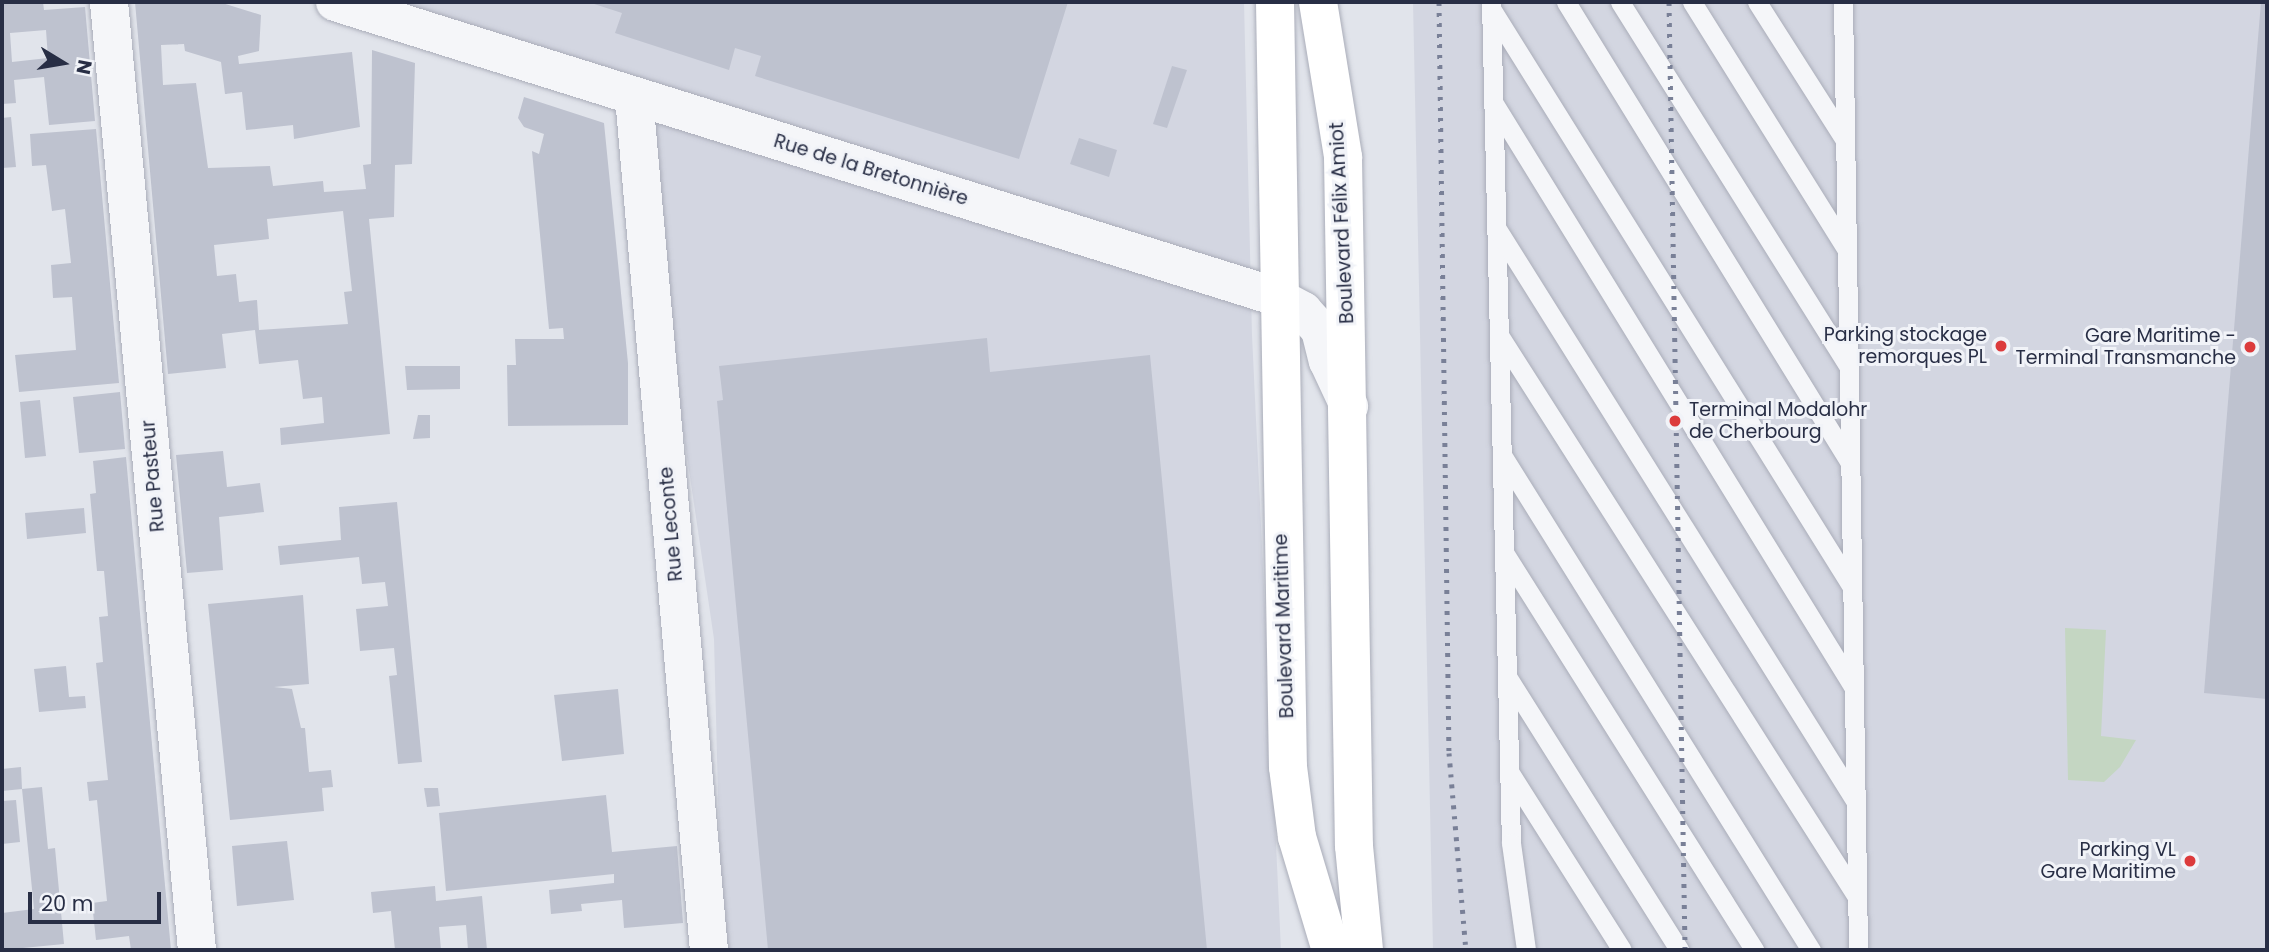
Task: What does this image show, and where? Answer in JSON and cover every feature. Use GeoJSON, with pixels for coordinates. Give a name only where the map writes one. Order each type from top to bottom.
{"type":"FeatureCollection","features":[{"type":"Feature","properties":{"kind":"main road"},"geometry":{"type":"LineString","coordinates":[[1275,2],[1277,297]]}},
{"type":"Feature","properties":{"kind":"main road","name":"Boulevard Félix Amiot"},"geometry":{"type":"LineString","coordinates":[[1318,2],[1343,157],[1349,406]]}},
{"type":"Feature","properties":{"kind":"main road","name":"Boulevard Maritime"},"geometry":{"type":"LineString","coordinates":[[1277,297],[1288,767],[1297,837],[1331,950]]}},
{"type":"Feature","properties":{"kind":"main road"},"geometry":{"type":"LineString","coordinates":[[1349,406],[1354,846],[1364,950]]}},
{"type":"Feature","properties":{"kind":"street","name":"Rue Pasteur"},"geometry":{"type":"LineString","coordinates":[[108,2],[197,950]]}},
{"type":"Feature","properties":{"kind":"street","name":"Rue de la Bretonnière"},"geometry":{"type":"LineString","coordinates":[[335,2],[1277,297],[1303,311],[1320,330],[1328,361],[1349,406]]}},
{"type":"Feature","properties":{"kind":"street","name":"Rue Leconte"},"geometry":{"type":"LineString","coordinates":[[634,97],[709,950]]}},
{"type":"Feature","properties":{"kind":"lane"},"geometry":{"type":"LineString","coordinates":[[1566,2],[1851,464]]}},
{"type":"Feature","properties":{"kind":"lane"},"geometry":{"type":"LineString","coordinates":[[1620,2],[1850,368]]}},
{"type":"Feature","properties":{"kind":"lane"},"geometry":{"type":"LineString","coordinates":[[1692,2],[1847,252]]}},
{"type":"Feature","properties":{"kind":"lane"},"geometry":{"type":"LineString","coordinates":[[1757,2],[1846,141]]}},
{"type":"Feature","properties":{"kind":"lane"},"geometry":{"type":"LineString","coordinates":[[1843,2],[1858,950]]}},
{"type":"Feature","properties":{"kind":"lane"},"geometry":{"type":"LineString","coordinates":[[1491,5],[1853,588]]}},
{"type":"Feature","properties":{"kind":"lane"},"geometry":{"type":"LineString","coordinates":[[1491,5],[1511,843],[1526,950]]}},
{"type":"Feature","properties":{"kind":"lane"},"geometry":{"type":"LineString","coordinates":[[1493,101],[1854,688]]}},
{"type":"Feature","properties":{"kind":"lane"},"geometry":{"type":"LineString","coordinates":[[1497,229],[1857,803]]}},
{"type":"Feature","properties":{"kind":"lane"},"geometry":{"type":"LineString","coordinates":[[1499,334],[1858,898]]}},
{"type":"Feature","properties":{"kind":"lane"},"geometry":{"type":"LineString","coordinates":[[1502,455],[1811,950]]}},
{"type":"Feature","properties":{"kind":"lane"},"geometry":{"type":"LineString","coordinates":[[1504,553],[1754,950]]}},
{"type":"Feature","properties":{"kind":"lane"},"geometry":{"type":"LineString","coordinates":[[1507,677],[1679,950]]}},
{"type":"Feature","properties":{"kind":"lane"},"geometry":{"type":"LineString","coordinates":[[1510,772],[1622,950]]}},
{"type":"Feature","properties":{"kind":"shaded area"},"geometry":{"type":"Polygon","coordinates":[[[358,2],[1244,2],[1252,335],[1281,950],[722,950],[714,639],[634,98],[358,2]]]}},
{"type":"Feature","properties":{"kind":"shaded area"},"geometry":{"type":"Polygon","coordinates":[[[1413,2],[2267,2],[2267,950],[1433,950],[1413,2]]]}},
{"type":"Feature","properties":{"kind":"green space"},"geometry":{"type":"Polygon","coordinates":[[[2065,628],[2106,630],[2101,736],[2136,740],[2120,767],[2104,782],[2068,780],[2065,628]]]}},
{"type":"Feature","properties":{"kind":"building"},"geometry":{"type":"Polygon","coordinates":[[[2,2],[43,2],[44,10],[85,7],[95,121],[49,125],[44,77],[14,80],[16,103],[2,104],[2,2]],[[46,30],[10,33],[12,62],[48,58],[46,30]]]}},
{"type":"Feature","properties":{"kind":"building"},"geometry":{"type":"Polygon","coordinates":[[[135,2],[219,2],[261,15],[259,51],[238,56],[239,64],[352,52],[360,127],[294,139],[293,125],[246,130],[242,92],[225,94],[221,62],[185,51],[184,44],[161,45],[163,85],[196,83],[208,168],[270,166],[273,186],[323,181],[324,192],[366,189],[363,165],[371,164],[372,50],[415,63],[412,164],[395,165],[394,217],[369,219],[390,434],[281,445],[280,428],[324,423],[322,397],[303,399],[298,360],[259,364],[255,330],[222,334],[226,368],[168,374],[135,2]],[[343,211],[267,219],[269,239],[214,245],[217,276],[236,274],[239,302],[257,300],[259,330],[348,324],[344,292],[352,291],[343,211]]]}},
{"type":"Feature","properties":{"kind":"building"},"geometry":{"type":"Polygon","coordinates":[[[588,2],[1068,2],[1019,159],[755,76],[761,56],[735,48],[729,70],[615,33],[622,13],[588,2]]]}},
{"type":"Feature","properties":{"kind":"building","name":"Gare Maritime - Terminal Transmanche"},"geometry":{"type":"Polygon","coordinates":[[[2261,2],[2267,2],[2267,699],[2204,693],[2261,2]]]}},
{"type":"Feature","properties":{"kind":"building"},"geometry":{"type":"Polygon","coordinates":[[[1172,66],[1187,70],[1167,128],[1153,124],[1172,66]]]}},
{"type":"Feature","properties":{"kind":"building"},"geometry":{"type":"Polygon","coordinates":[[[524,97],[604,123],[628,363],[628,425],[508,426],[507,365],[516,365],[515,339],[564,339],[563,328],[549,329],[532,151],[539,154],[544,134],[524,127],[518,118],[524,97]]]}},
{"type":"Feature","properties":{"kind":"building"},"geometry":{"type":"Polygon","coordinates":[[[11,117],[16,167],[2,168],[2,118],[11,117]]]}},
{"type":"Feature","properties":{"kind":"building"},"geometry":{"type":"Polygon","coordinates":[[[96,129],[119,383],[19,392],[15,355],[76,350],[72,297],[53,298],[51,265],[71,263],[65,209],[52,211],[46,165],[32,166],[30,134],[96,129]]]}},
{"type":"Feature","properties":{"kind":"building"},"geometry":{"type":"Polygon","coordinates":[[[1079,138],[1117,150],[1109,177],[1070,164],[1079,138]]]}},
{"type":"Feature","properties":{"kind":"building"},"geometry":{"type":"Polygon","coordinates":[[[987,338],[990,372],[1150,355],[1207,950],[768,950],[717,401],[723,400],[719,366],[987,338]]]}},
{"type":"Feature","properties":{"kind":"building"},"geometry":{"type":"Polygon","coordinates":[[[405,366],[460,366],[460,389],[407,390],[405,366]]]}},
{"type":"Feature","properties":{"kind":"building"},"geometry":{"type":"Polygon","coordinates":[[[120,392],[125,449],[79,453],[73,397],[120,392]]]}},
{"type":"Feature","properties":{"kind":"building"},"geometry":{"type":"Polygon","coordinates":[[[40,400],[46,456],[25,458],[20,402],[40,400]]]}},
{"type":"Feature","properties":{"kind":"building"},"geometry":{"type":"Polygon","coordinates":[[[418,415],[430,415],[430,438],[413,439],[418,415]]]}},
{"type":"Feature","properties":{"kind":"building"},"geometry":{"type":"Polygon","coordinates":[[[223,451],[227,487],[260,483],[264,512],[219,517],[223,570],[187,573],[176,455],[223,451]]]}},
{"type":"Feature","properties":{"kind":"building"},"geometry":{"type":"Polygon","coordinates":[[[126,457],[171,950],[131,950],[129,936],[96,940],[92,903],[107,901],[97,800],[89,801],[87,782],[108,780],[96,663],[103,662],[99,617],[108,616],[104,571],[97,571],[90,494],[96,493],[93,461],[126,457]]]}},
{"type":"Feature","properties":{"kind":"building"},"geometry":{"type":"Polygon","coordinates":[[[397,502],[422,762],[398,764],[389,676],[397,675],[394,648],[360,651],[356,609],[388,606],[385,582],[362,584],[359,557],[280,565],[278,546],[341,540],[339,507],[397,502]]]}},
{"type":"Feature","properties":{"kind":"building"},"geometry":{"type":"Polygon","coordinates":[[[84,508],[86,533],[27,539],[25,513],[84,508]]]}},
{"type":"Feature","properties":{"kind":"building"},"geometry":{"type":"Polygon","coordinates":[[[303,595],[309,684],[274,687],[292,689],[301,728],[305,728],[309,772],[331,770],[333,787],[322,788],[324,811],[230,820],[208,604],[303,595]]]}},
{"type":"Feature","properties":{"kind":"building"},"geometry":{"type":"Polygon","coordinates":[[[66,666],[69,697],[85,696],[86,708],[39,712],[34,669],[66,666]]]}},
{"type":"Feature","properties":{"kind":"building"},"geometry":{"type":"Polygon","coordinates":[[[618,689],[624,754],[562,761],[554,695],[618,689]]]}},
{"type":"Feature","properties":{"kind":"building"},"geometry":{"type":"Polygon","coordinates":[[[21,767],[22,789],[2,791],[2,769],[21,767]]]}},
{"type":"Feature","properties":{"kind":"building"},"geometry":{"type":"Polygon","coordinates":[[[42,787],[48,849],[55,848],[64,944],[2,950],[2,913],[34,909],[22,789],[42,787]]]}},
{"type":"Feature","properties":{"kind":"building"},"geometry":{"type":"Polygon","coordinates":[[[424,788],[438,788],[440,806],[427,807],[424,788]]]}},
{"type":"Feature","properties":{"kind":"building"},"geometry":{"type":"Polygon","coordinates":[[[606,795],[612,852],[677,846],[683,923],[624,928],[622,900],[581,904],[582,911],[551,914],[549,890],[614,883],[614,874],[446,891],[439,813],[606,795]]]}},
{"type":"Feature","properties":{"kind":"building"},"geometry":{"type":"Polygon","coordinates":[[[16,800],[20,842],[2,844],[2,801],[16,800]]]}},
{"type":"Feature","properties":{"kind":"building"},"geometry":{"type":"Polygon","coordinates":[[[287,841],[294,900],[237,906],[232,846],[287,841]]]}},
{"type":"Feature","properties":{"kind":"building"},"geometry":{"type":"Polygon","coordinates":[[[435,886],[436,901],[482,896],[487,950],[468,950],[466,925],[439,927],[441,950],[395,950],[391,911],[373,913],[371,892],[435,886]]]}},
{"type":"Feature","properties":{"kind":"railway"},"geometry":{"type":"LineString","coordinates":[[1439,2],[1449,753],[1466,950]]}},
{"type":"Feature","properties":{"kind":"railway"},"geometry":{"type":"LineString","coordinates":[[1669,2],[1685,950]]}},
{"type":"Feature","properties":{"kind":"place","name":"Parking stockage remorques PL"},"geometry":{"type":"Point","coordinates":[2001,346]}},
{"type":"Feature","properties":{"kind":"place","name":"Gare Maritime - Terminal Transmanche"},"geometry":{"type":"Point","coordinates":[2250,347]}},
{"type":"Feature","properties":{"kind":"place","name":"Terminal Modalohr de Cherbourg"},"geometry":{"type":"Point","coordinates":[1675,421]}},
{"type":"Feature","properties":{"kind":"place","name":"Parking VL Gare Maritime"},"geometry":{"type":"Point","coordinates":[2190,861]}}]}
